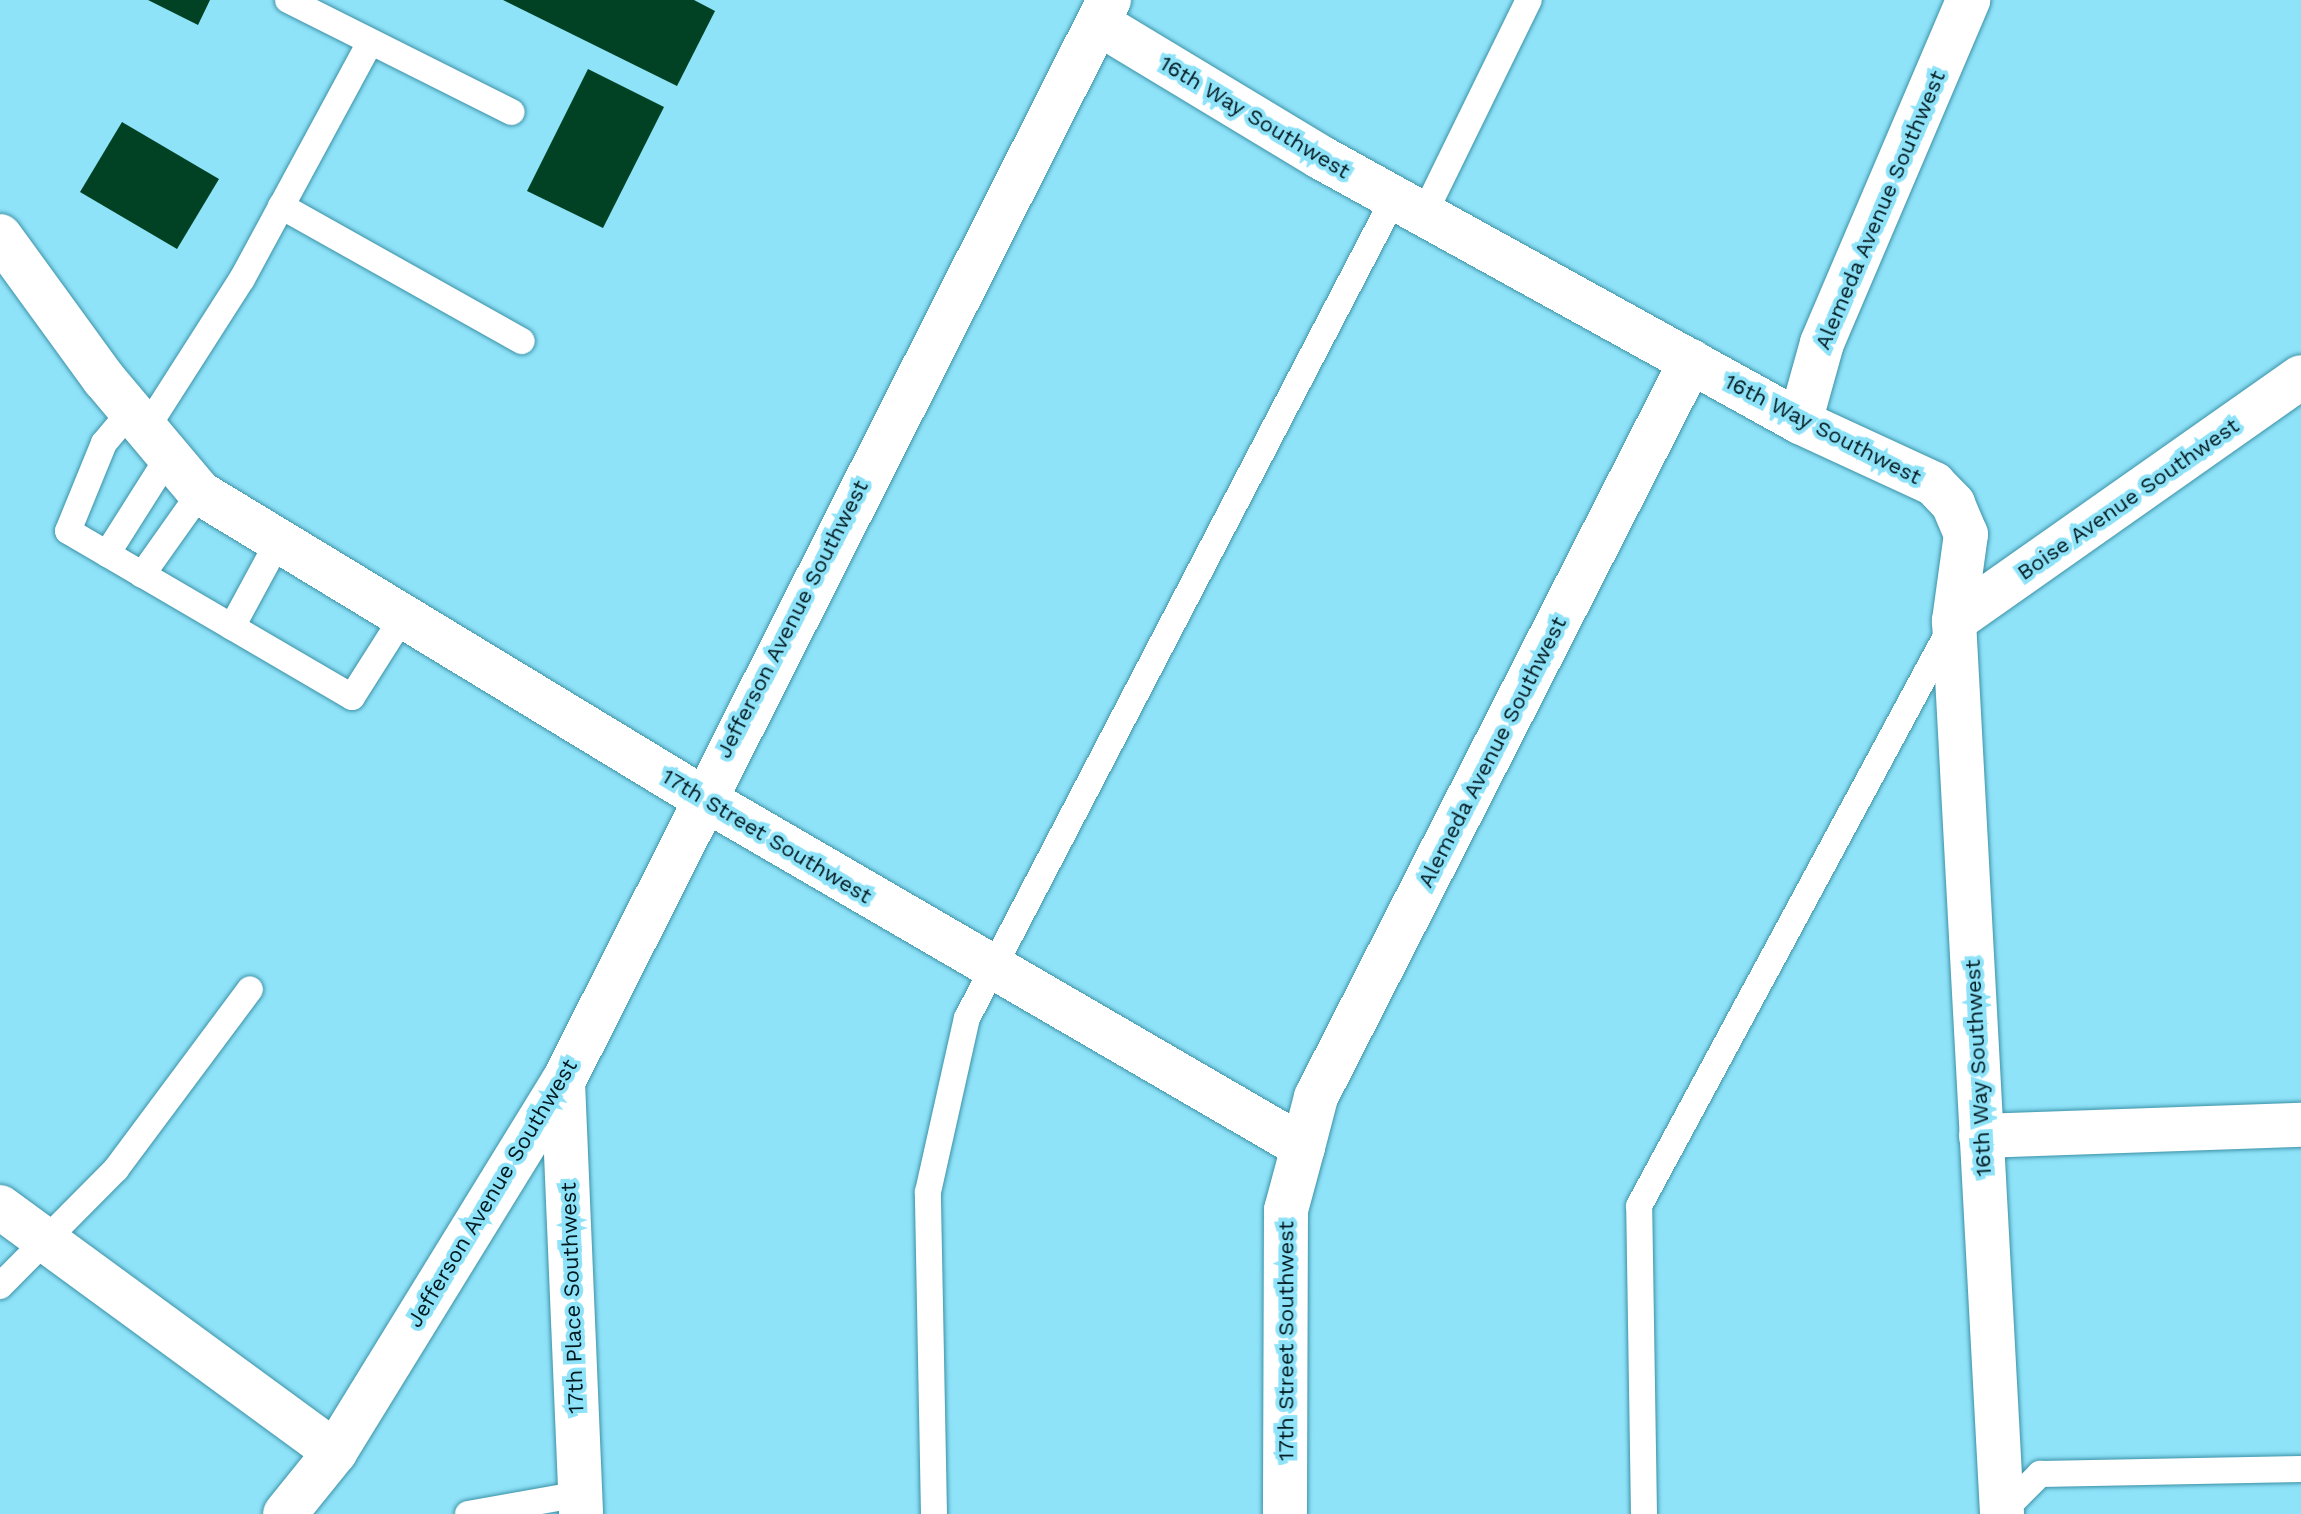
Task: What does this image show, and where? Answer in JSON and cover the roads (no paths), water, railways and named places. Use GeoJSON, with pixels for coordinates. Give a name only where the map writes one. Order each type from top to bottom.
{"type":"FeatureCollection","features":[{"type":"Feature","properties":{"kind":"street","name":"Alemeda Avenue Southwest"},"geometry":{"type":"LineString","coordinates":[[1800,422],[1822,343],[1968,0]]}},
{"type":"Feature","properties":{"kind":"street","name":"16th Way Southwest"},"geometry":{"type":"LineString","coordinates":[[1104,12],[1409,206],[1800,422],[1934,484],[1953,504],[1966,534],[1967,565],[1954,621],[2002,1513]]}},
{"type":"Feature","properties":{"kind":"street","name":"Jefferson Avenue Southwest"},"geometry":{"type":"LineString","coordinates":[[285,1514],[335,1452],[563,1082],[701,797],[1104,12]]}},
{"type":"Feature","properties":{"kind":"street","name":"17th Street Southwest"},"geometry":{"type":"LineString","coordinates":[[0,236],[148,432],[200,493],[701,797],[993,970],[1303,1147],[1286,1210],[1285,1514]]}},
{"type":"Feature","properties":{"kind":"street","name":"Alemeda Avenue Southwest"},"geometry":{"type":"LineString","coordinates":[[1303,1147],[1316,1097],[1691,361]]}},
{"type":"Feature","properties":{"kind":"street","name":"Boise Avenue Southwest"},"geometry":{"type":"LineString","coordinates":[[1954,621],[2301,377]]}},
{"type":"Feature","properties":{"kind":"street","name":"17th Place Southwest"},"geometry":{"type":"LineString","coordinates":[[563,1082],[580,1504]]}},
{"type":"Feature","properties":{"kind":"street"},"geometry":{"type":"LineString","coordinates":[[1981,1136],[2301,1125]]}},
{"type":"Feature","properties":{"kind":"street"},"geometry":{"type":"LineString","coordinates":[[0,1207],[335,1452]]}},
{"type":"Feature","properties":{"kind":"lane"},"geometry":{"type":"LineString","coordinates":[[288,0],[369,44],[512,112]]}},
{"type":"Feature","properties":{"kind":"lane"},"geometry":{"type":"LineString","coordinates":[[934,1514],[928,1192],[967,1018],[1409,206],[1529,0]]}},
{"type":"Feature","properties":{"kind":"lane"},"geometry":{"type":"LineString","coordinates":[[107,554],[148,432],[281,206],[369,44]]}},
{"type":"Feature","properties":{"kind":"lane"},"geometry":{"type":"LineString","coordinates":[[281,206],[522,341]]}},
{"type":"Feature","properties":{"kind":"lane"},"geometry":{"type":"LineString","coordinates":[[148,432],[104,443],[68,531],[352,697],[404,615]]}},
{"type":"Feature","properties":{"kind":"lane"},"geometry":{"type":"LineString","coordinates":[[142,575],[200,493]]}},
{"type":"Feature","properties":{"kind":"lane"},"geometry":{"type":"LineString","coordinates":[[232,627],[279,540]]}},
{"type":"Feature","properties":{"kind":"lane"},"geometry":{"type":"LineString","coordinates":[[1644,1514],[1639,1206],[1954,621]]}},
{"type":"Feature","properties":{"kind":"lane"},"geometry":{"type":"LineString","coordinates":[[0,1286],[116,1169],[250,989]]}},
{"type":"Feature","properties":{"kind":"lane"},"geometry":{"type":"LineString","coordinates":[[2002,1513],[2040,1474],[2301,1469]]}},
{"type":"Feature","properties":{"kind":"lane"},"geometry":{"type":"LineString","coordinates":[[468,1514],[580,1504]]}}]}
